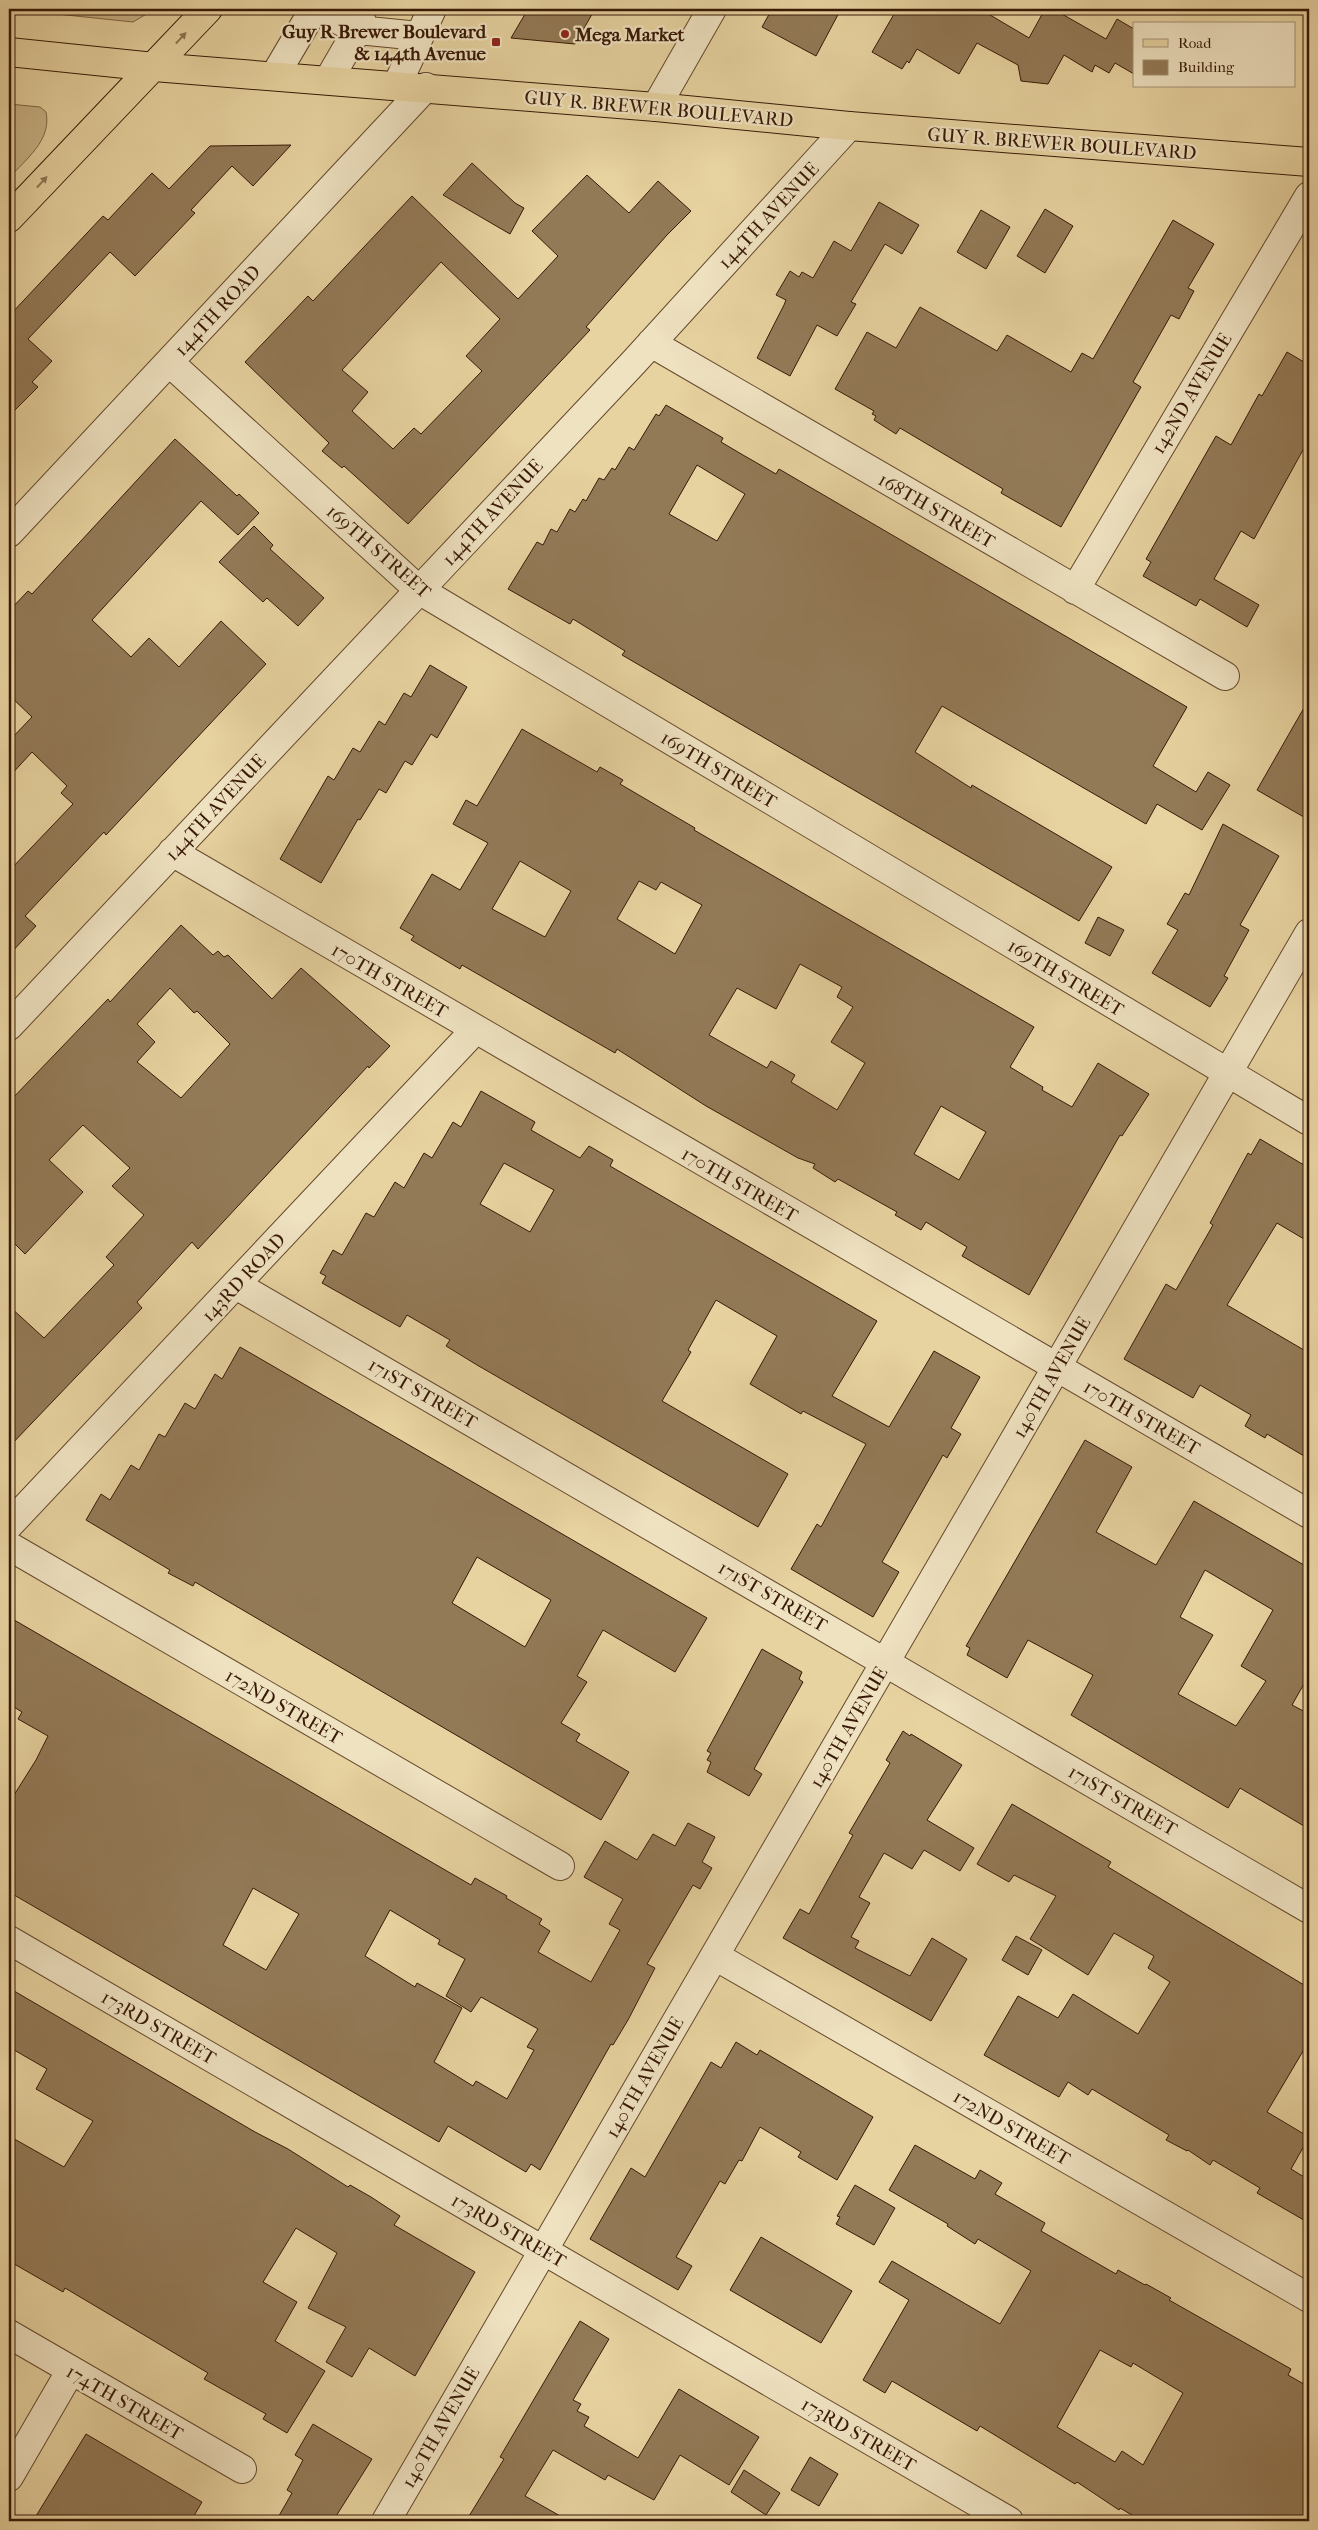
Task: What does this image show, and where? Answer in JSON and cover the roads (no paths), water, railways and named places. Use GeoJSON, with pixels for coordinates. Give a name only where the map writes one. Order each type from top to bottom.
{"type":"FeatureCollection","features":[{"type":"Feature","properties":{"kind":"main road"},"geometry":{"type":"LineString","coordinates":[[9,218],[110,109],[154,67],[208,9]]}},
{"type":"Feature","properties":{"kind":"main road","name":"GUY R. BREWER BOULEVARD"},"geometry":{"type":"LineString","coordinates":[[9,52],[154,67],[426,87],[849,126],[1309,162]]}},
{"type":"Feature","properties":{"kind":"street"},"geometry":{"type":"LineString","coordinates":[[275,75],[316,9],[360,26],[419,36]]}},
{"type":"Feature","properties":{"kind":"street"},"geometry":{"type":"LineString","coordinates":[[397,85],[432,9]]}},
{"type":"Feature","properties":{"kind":"street"},"geometry":{"type":"LineString","coordinates":[[656,107],[712,9]]}},
{"type":"Feature","properties":{"kind":"street"},"geometry":{"type":"LineString","coordinates":[[329,80],[360,26]]}},
{"type":"Feature","properties":{"kind":"street","name":"144TH ROAD"},"geometry":{"type":"LineString","coordinates":[[9,533],[382,131],[426,87]]}},
{"type":"Feature","properties":{"kind":"street","name":"144TH AVENUE"},"geometry":{"type":"LineString","coordinates":[[9,1026],[651,343],[849,126]]}},
{"type":"Feature","properties":{"kind":"street","name":"142ND AVENUE"},"geometry":{"type":"LineString","coordinates":[[1075,590],[1309,196]]}},
{"type":"Feature","properties":{"kind":"street","name":"168TH STREET"},"geometry":{"type":"LineString","coordinates":[[651,343],[1225,676]]}},
{"type":"Feature","properties":{"kind":"street","name":"169TH STREET"},"geometry":{"type":"LineString","coordinates":[[169,362],[419,590],[1309,1121]]}},
{"type":"Feature","properties":{"kind":"street","name":"170TH STREET"},"geometry":{"type":"LineString","coordinates":[[172,852],[1309,1514]]}},
{"type":"Feature","properties":{"kind":"street","name":"140TH AVENUE"},"geometry":{"type":"LineString","coordinates":[[386,2521],[1309,933]]}},
{"type":"Feature","properties":{"kind":"street","name":"143RD ROAD"},"geometry":{"type":"LineString","coordinates":[[9,1524],[475,1030]]}},
{"type":"Feature","properties":{"kind":"street","name":"171ST STREET"},"geometry":{"type":"LineString","coordinates":[[236,1285],[1309,1909]]}},
{"type":"Feature","properties":{"kind":"street","name":"172ND STREET"},"geometry":{"type":"LineString","coordinates":[[9,1546],[560,1866]]}},
{"type":"Feature","properties":{"kind":"street","name":"173RD STREET"},"geometry":{"type":"LineString","coordinates":[[9,1940],[1009,2521]]}},
{"type":"Feature","properties":{"kind":"street","name":"172ND STREET"},"geometry":{"type":"LineString","coordinates":[[715,1956],[1309,2298]]}},
{"type":"Feature","properties":{"kind":"street","name":"174TH STREET"},"geometry":{"type":"LineString","coordinates":[[9,2334],[242,2469]]}},
{"type":"Feature","properties":{"kind":"street"},"geometry":{"type":"LineString","coordinates":[[9,2477],[71,2370]]}},
{"type":"Feature","properties":{"kind":"place","name":"Mega Market"},"geometry":{"type":"Point","coordinates":[565,34]}},
{"type":"Feature","properties":{"kind":"place","name":"Guy R Brewer Boulevard & 144th Avenue"},"geometry":{"type":"Point","coordinates":[496,42]}}]}
